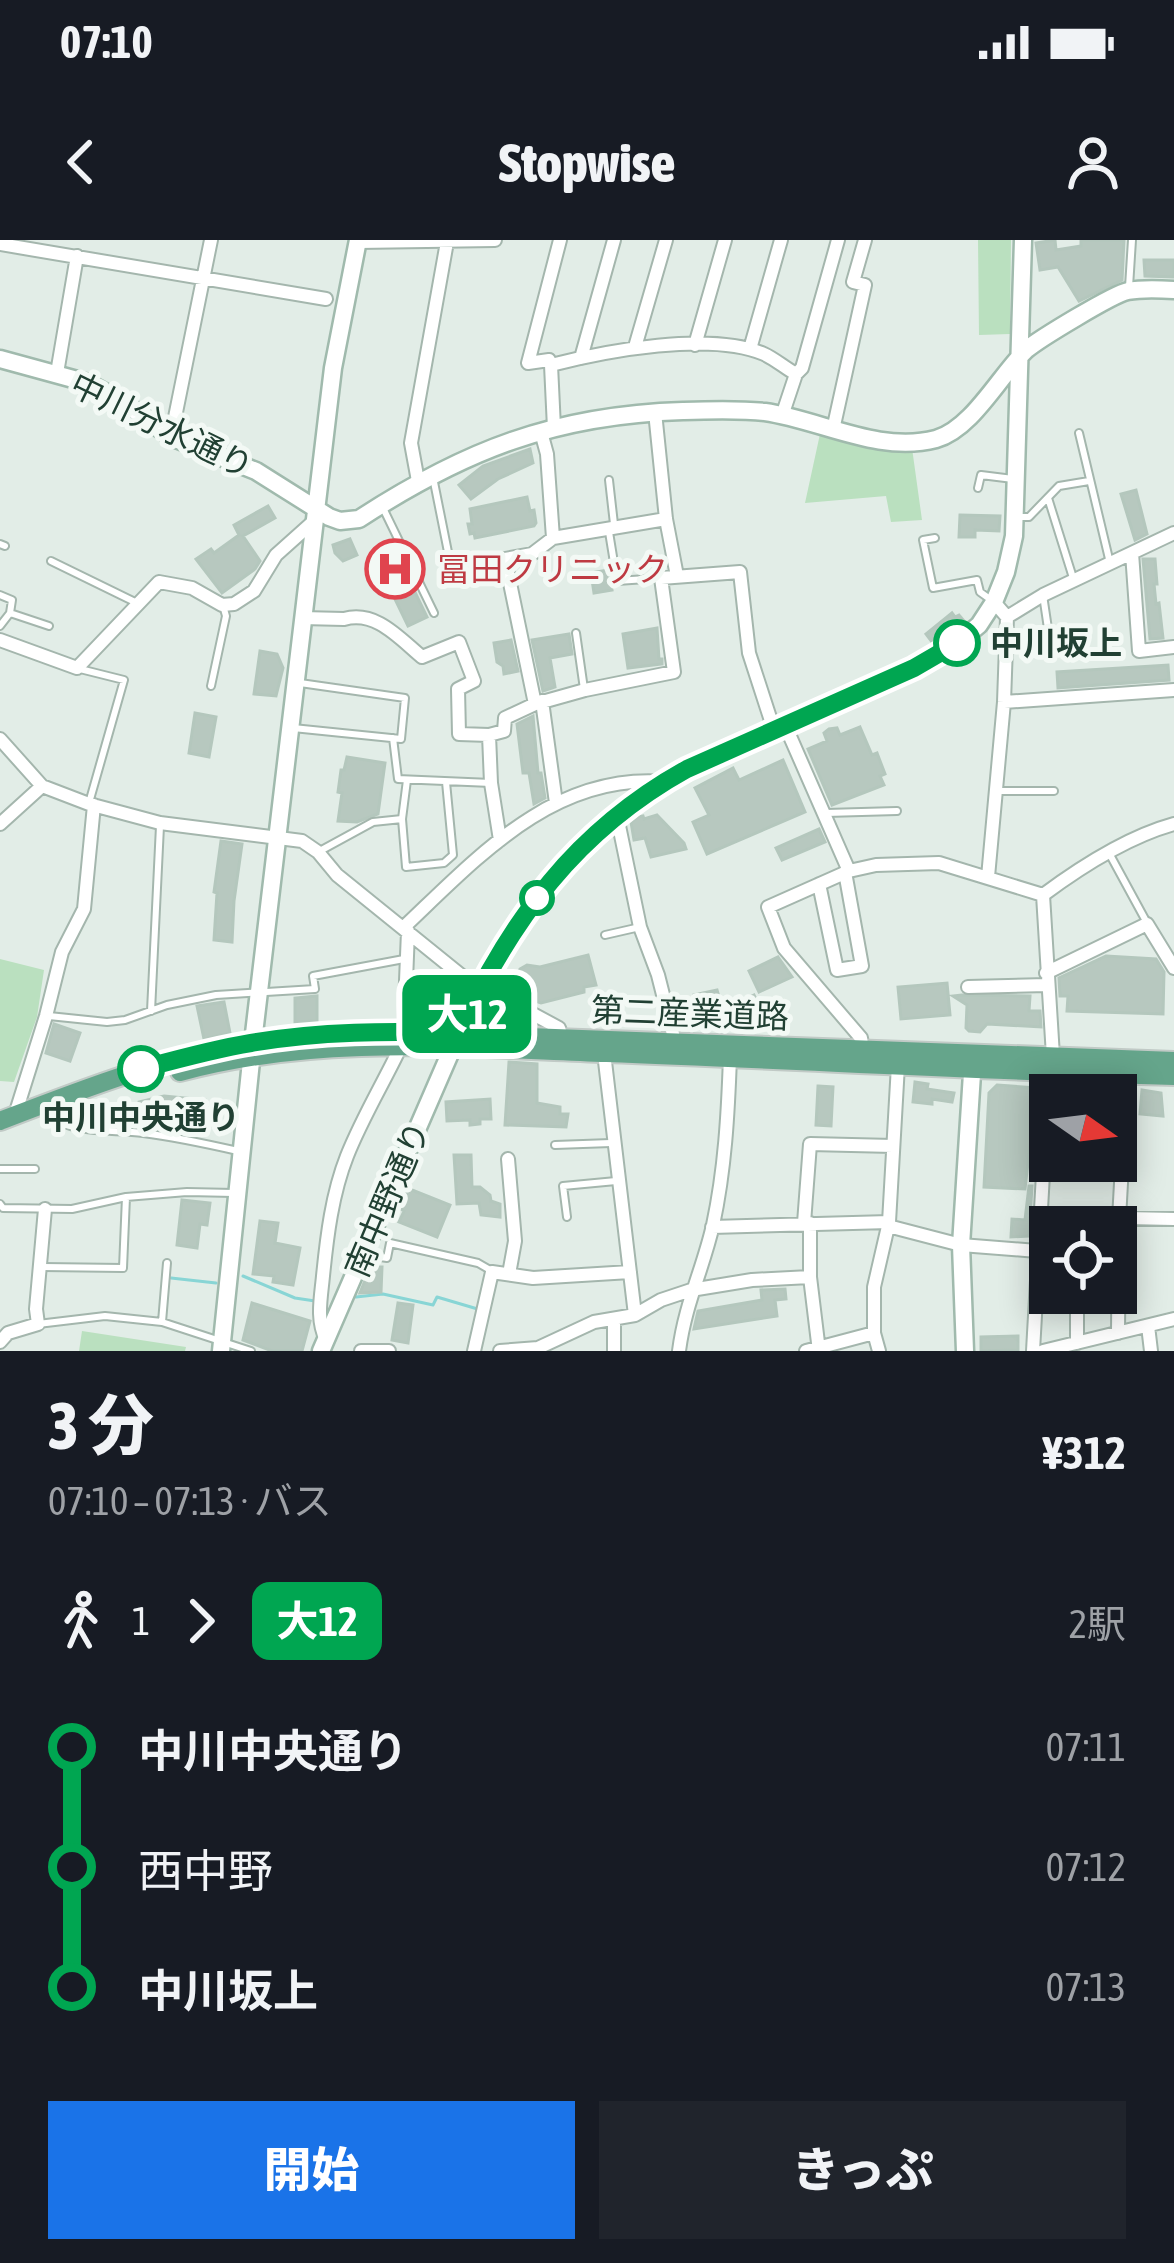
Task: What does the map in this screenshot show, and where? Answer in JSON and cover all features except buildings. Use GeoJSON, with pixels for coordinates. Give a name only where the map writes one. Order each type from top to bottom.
{"type":"FeatureCollection","features":[{"type":"Feature","properties":{"kind":"main road","name":"第二産業道路"},"geometry":{"type":"LineString","coordinates":[[8,1118],[141,1069],[252,1050],[403,1039],[562,1038],[863,1050],[1116,1074]]}},
{"type":"Feature","properties":{"kind":"main road","name":"第二産業道路"},"geometry":{"type":"LineString","coordinates":[[455,1040],[604,1053],[898,1065],[1053,1056],[1174,1061]]}},
{"type":"Feature","properties":{"kind":"main road","name":"第二産業道路"},"geometry":{"type":"LineString","coordinates":[[0,1134],[145,1081],[252,1050]]}},
{"type":"Feature","properties":{"kind":"main road","name":"第二産業道路"},"geometry":{"type":"LineString","coordinates":[[1137,1075],[1174,1076]]}},
{"type":"Feature","properties":{"kind":"street"},"geometry":{"type":"LineString","coordinates":[[171,437],[211,240]]}},
{"type":"Feature","properties":{"kind":"street"},"geometry":{"type":"LineString","coordinates":[[222,1347],[302,619],[333,368],[358,241],[495,240]]}},
{"type":"Feature","properties":{"kind":"street"},"geometry":{"type":"LineString","coordinates":[[553,538],[547,454],[551,365],[549,360],[528,363],[560,240]]}},
{"type":"Feature","properties":{"kind":"street"},"geometry":{"type":"LineString","coordinates":[[581,358],[614,240]]}},
{"type":"Feature","properties":{"kind":"street"},"geometry":{"type":"LineString","coordinates":[[635,347],[666,240]]}},
{"type":"Feature","properties":{"kind":"street"},"geometry":{"type":"LineString","coordinates":[[695,345],[725,240]]}},
{"type":"Feature","properties":{"kind":"street"},"geometry":{"type":"LineString","coordinates":[[750,350],[781,240]]}},
{"type":"Feature","properties":{"kind":"street"},"geometry":{"type":"LineString","coordinates":[[782,416],[802,368],[838,240]]}},
{"type":"Feature","properties":{"kind":"street"},"geometry":{"type":"LineString","coordinates":[[832,430],[865,285],[854,282],[865,240]]}},
{"type":"Feature","properties":{"kind":"street"},"geometry":{"type":"LineString","coordinates":[[988,877],[1007,617],[994,602],[1011,555],[1016,517],[1023,240]]}},
{"type":"Feature","properties":{"kind":"street"},"geometry":{"type":"LineString","coordinates":[[425,477],[411,443],[446,242]]}},
{"type":"Feature","properties":{"kind":"street"},"geometry":{"type":"LineString","coordinates":[[0,244],[326,299]]}},
{"type":"Feature","properties":{"kind":"street"},"geometry":{"type":"LineString","coordinates":[[57,373],[77,256]]}},
{"type":"Feature","properties":{"kind":"street"},"geometry":{"type":"LineString","coordinates":[[315,515],[350,522],[425,477],[497,445],[602,418],[738,410],[893,441],[934,440],[959,426],[1025,351],[1097,305],[1129,290],[1174,290]]}},
{"type":"Feature","properties":{"kind":"street"},"geometry":{"type":"LineString","coordinates":[[551,365],[635,347],[695,345],[750,350],[796,374]]}},
{"type":"Feature","properties":{"kind":"street","name":"中川分水通り"},"geometry":{"type":"LineString","coordinates":[[0,359],[88,383],[171,437],[256,471],[315,515]]}},
{"type":"Feature","properties":{"kind":"street"},"geometry":{"type":"LineString","coordinates":[[656,412],[666,519],[677,576]]}},
{"type":"Feature","properties":{"kind":"street"},"geometry":{"type":"LineString","coordinates":[[0,640],[77,668],[159,582],[191,588],[223,605],[234,604],[254,591],[276,555],[315,515]]}},
{"type":"Feature","properties":{"kind":"street"},"geometry":{"type":"LineString","coordinates":[[556,803],[505,560],[532,554],[553,538],[666,519]]}},
{"type":"Feature","properties":{"kind":"street"},"geometry":{"type":"LineString","coordinates":[[1007,617],[1174,533]]}},
{"type":"Feature","properties":{"kind":"street"},"geometry":{"type":"LineString","coordinates":[[1132,553],[1139,651],[1174,647]]}},
{"type":"Feature","properties":{"kind":"street"},"geometry":{"type":"LineString","coordinates":[[302,619],[375,619],[422,657],[460,642],[474,681],[458,688],[459,734],[489,735],[504,731],[505,718],[512,712],[538,703],[674,672],[661,578],[740,572],[749,653],[780,727],[826,813],[847,872],[862,966],[837,970]]}},
{"type":"Feature","properties":{"kind":"street","name":"南中野通り"},"geometry":{"type":"LineString","coordinates":[[323,1346],[478,989],[548,884],[580,848],[664,782],[940,654],[979,625],[994,602]]}},
{"type":"Feature","properties":{"kind":"street"},"geometry":{"type":"LineString","coordinates":[[1004,702],[1174,690]]}},
{"type":"Feature","properties":{"kind":"street"},"geometry":{"type":"LineString","coordinates":[[489,735],[500,839]]}},
{"type":"Feature","properties":{"kind":"street"},"geometry":{"type":"LineString","coordinates":[[0,739],[42,786],[92,805],[160,823],[302,841],[478,989],[559,1028],[562,1038]]}},
{"type":"Feature","properties":{"kind":"street"},"geometry":{"type":"LineString","coordinates":[[406,929],[500,839],[531,816],[600,787],[664,782]]}},
{"type":"Feature","properties":{"kind":"street"},"geometry":{"type":"LineString","coordinates":[[0,824],[42,786]]}},
{"type":"Feature","properties":{"kind":"street"},"geometry":{"type":"LineString","coordinates":[[8,1118],[46,1016],[62,952],[84,909],[92,805]]}},
{"type":"Feature","properties":{"kind":"street"},"geometry":{"type":"LineString","coordinates":[[617,816],[640,927],[675,1042]]}},
{"type":"Feature","properties":{"kind":"street"},"geometry":{"type":"LineString","coordinates":[[1043,895],[1109,853],[1174,824]]}},
{"type":"Feature","properties":{"kind":"street"},"geometry":{"type":"LineString","coordinates":[[863,1050],[861,1038],[784,948],[768,907],[847,872],[939,863],[1043,895]]}},
{"type":"Feature","properties":{"kind":"street"},"geometry":{"type":"LineString","coordinates":[[819,884],[837,970],[825,995]]}},
{"type":"Feature","properties":{"kind":"street"},"geometry":{"type":"LineString","coordinates":[[1043,895],[1053,1056]]}},
{"type":"Feature","properties":{"kind":"street"},"geometry":{"type":"LineString","coordinates":[[968,987],[1047,979],[1148,924],[1174,968]]}},
{"type":"Feature","properties":{"kind":"street"},"geometry":{"type":"LineString","coordinates":[[323,1346],[319,1315],[336,1191],[347,1156],[403,1039],[406,929]]}},
{"type":"Feature","properties":{"kind":"street"},"geometry":{"type":"LineString","coordinates":[[604,1053],[634,1315]]}},
{"type":"Feature","properties":{"kind":"street"},"geometry":{"type":"LineString","coordinates":[[679,1351],[691,1290],[712,1227],[728,1135],[730,1058]]}},
{"type":"Feature","properties":{"kind":"street"},"geometry":{"type":"LineString","coordinates":[[965,1351],[960,1278],[973,1061]]}},
{"type":"Feature","properties":{"kind":"street"},"geometry":{"type":"LineString","coordinates":[[879,1351],[874,1287],[888,1224],[898,1065]]}},
{"type":"Feature","properties":{"kind":"street"},"geometry":{"type":"LineString","coordinates":[[874,1333],[814,1350],[807,1223],[810,1144],[893,1146]]}},
{"type":"Feature","properties":{"kind":"street"},"geometry":{"type":"LineString","coordinates":[[508,1160],[515,1241],[509,1274]]}},
{"type":"Feature","properties":{"kind":"street"},"geometry":{"type":"LineString","coordinates":[[3,1335],[38,1324],[46,1209]]}},
{"type":"Feature","properties":{"kind":"street"},"geometry":{"type":"LineString","coordinates":[[1137,1219],[1174,1219]]}},
{"type":"Feature","properties":{"kind":"street"},"geometry":{"type":"LineString","coordinates":[[712,1227],[888,1224],[961,1245],[1029,1250]]}},
{"type":"Feature","properties":{"kind":"street"},"geometry":{"type":"LineString","coordinates":[[474,1351],[492,1272],[533,1278],[630,1272]]}},
{"type":"Feature","properties":{"kind":"street"},"geometry":{"type":"LineString","coordinates":[[500,1351],[538,1348],[594,1322],[634,1315],[691,1290],[810,1277]]}},
{"type":"Feature","properties":{"kind":"street"},"geometry":{"type":"LineString","coordinates":[[1033,1351],[1034,1314]]}},
{"type":"Feature","properties":{"kind":"street"},"geometry":{"type":"LineString","coordinates":[[1077,1314],[1077,1343]]}},
{"type":"Feature","properties":{"kind":"street"},"geometry":{"type":"LineString","coordinates":[[1118,1314],[1118,1333]]}},
{"type":"Feature","properties":{"kind":"street"},"geometry":{"type":"LineString","coordinates":[[1043,1351],[1174,1318]]}},
{"type":"Feature","properties":{"kind":"street"},"geometry":{"type":"LineString","coordinates":[[614,1319],[614,1351]]}},
{"type":"Feature","properties":{"kind":"street"},"geometry":{"type":"LineString","coordinates":[[1148,1326],[1151,1351]]}},
{"type":"Feature","properties":{"kind":"street"},"geometry":{"type":"LineString","coordinates":[[361,1351],[389,1351]]}},
{"type":"Feature","properties":{"kind":"lane"},"geometry":{"type":"LineString","coordinates":[[1129,290],[1132,240]]}},
{"type":"Feature","properties":{"kind":"lane"},"geometry":{"type":"LineString","coordinates":[[1079,434],[1110,563]]}},
{"type":"Feature","properties":{"kind":"lane"},"geometry":{"type":"LineString","coordinates":[[978,488],[981,475],[1016,480]]}},
{"type":"Feature","properties":{"kind":"lane"},"geometry":{"type":"LineString","coordinates":[[425,477],[448,552]]}},
{"type":"Feature","properties":{"kind":"lane"},"geometry":{"type":"LineString","coordinates":[[609,480],[617,580],[661,578]]}},
{"type":"Feature","properties":{"kind":"lane"},"geometry":{"type":"LineString","coordinates":[[1016,517],[1029,517],[1059,486],[1089,481]]}},
{"type":"Feature","properties":{"kind":"lane"},"geometry":{"type":"LineString","coordinates":[[1048,499],[1074,581]]}},
{"type":"Feature","properties":{"kind":"lane"},"geometry":{"type":"LineString","coordinates":[[382,504],[434,613]]}},
{"type":"Feature","properties":{"kind":"lane"},"geometry":{"type":"LineString","coordinates":[[935,538],[923,540],[933,588],[977,580],[980,592],[994,602]]}},
{"type":"Feature","properties":{"kind":"lane"},"geometry":{"type":"LineString","coordinates":[[51,561],[137,603]]}},
{"type":"Feature","properties":{"kind":"lane"},"geometry":{"type":"LineString","coordinates":[[0,595],[12,600],[3,620],[49,626]]}},
{"type":"Feature","properties":{"kind":"lane"},"geometry":{"type":"LineString","coordinates":[[1006,648],[1050,642],[1043,596]]}},
{"type":"Feature","properties":{"kind":"lane"},"geometry":{"type":"LineString","coordinates":[[211,686],[226,616],[223,605]]}},
{"type":"Feature","properties":{"kind":"lane"},"geometry":{"type":"LineString","coordinates":[[576,633],[585,690]]}},
{"type":"Feature","properties":{"kind":"lane"},"geometry":{"type":"LineString","coordinates":[[77,668],[124,680],[92,805]]}},
{"type":"Feature","properties":{"kind":"lane"},"geometry":{"type":"LineString","coordinates":[[289,727],[401,739],[405,698],[295,682]]}},
{"type":"Feature","properties":{"kind":"lane"},"geometry":{"type":"LineString","coordinates":[[393,738],[398,779],[491,783]]}},
{"type":"Feature","properties":{"kind":"lane"},"geometry":{"type":"LineString","coordinates":[[406,780],[401,819],[406,867],[444,862],[452,855],[446,782]]}},
{"type":"Feature","properties":{"kind":"lane"},"geometry":{"type":"LineString","coordinates":[[997,791],[1054,791]]}},
{"type":"Feature","properties":{"kind":"lane"},"geometry":{"type":"LineString","coordinates":[[826,813],[897,811]]}},
{"type":"Feature","properties":{"kind":"lane"},"geometry":{"type":"LineString","coordinates":[[319,852],[374,822],[401,819]]}},
{"type":"Feature","properties":{"kind":"lane"},"geometry":{"type":"LineString","coordinates":[[152,1010],[160,823]]}},
{"type":"Feature","properties":{"kind":"lane"},"geometry":{"type":"LineString","coordinates":[[1109,853],[1148,924]]}},
{"type":"Feature","properties":{"kind":"lane"},"geometry":{"type":"LineString","coordinates":[[605,935],[640,927]]}},
{"type":"Feature","properties":{"kind":"lane"},"geometry":{"type":"LineString","coordinates":[[46,1016],[125,1020],[216,995],[315,989],[313,976],[408,958]]}},
{"type":"Feature","properties":{"kind":"lane"},"geometry":{"type":"LineString","coordinates":[[49,1115],[79,1127],[187,1139],[242,1152]]}},
{"type":"Feature","properties":{"kind":"lane"},"geometry":{"type":"LineString","coordinates":[[555,1145],[615,1143]]}},
{"type":"Feature","properties":{"kind":"lane"},"geometry":{"type":"LineString","coordinates":[[0,1168],[35,1169]]}},
{"type":"Feature","properties":{"kind":"lane"},"geometry":{"type":"LineString","coordinates":[[566,1217],[563,1186],[619,1181]]}},
{"type":"Feature","properties":{"kind":"lane"},"geometry":{"type":"LineString","coordinates":[[0,1204],[3,1208],[72,1209],[127,1197],[237,1193]]}},
{"type":"Feature","properties":{"kind":"lane"},"geometry":{"type":"LineString","coordinates":[[40,1267],[124,1268],[127,1197]]}},
{"type":"Feature","properties":{"kind":"lane"},"geometry":{"type":"LineString","coordinates":[[363,1254],[387,1258],[390,1243],[478,1262],[492,1272]]}},
{"type":"Feature","properties":{"kind":"lane"},"geometry":{"type":"LineString","coordinates":[[162,1322],[167,1263]]}},
{"type":"Feature","properties":{"kind":"lane"},"geometry":{"type":"LineString","coordinates":[[38,1324],[105,1316],[162,1322],[222,1347],[251,1351]]}},
{"type":"Feature","properties":{"kind":"green space"},"geometry":{"type":"Polygon","coordinates":[[[978,240],[1011,240],[1010,334],[979,335],[978,240]]]}},
{"type":"Feature","properties":{"kind":"green space"},"geometry":{"type":"Polygon","coordinates":[[[820,434],[856,444],[912,448],[922,520],[891,522],[886,496],[805,503],[820,434]]]}},
{"type":"Feature","properties":{"kind":"green space"},"geometry":{"type":"Polygon","coordinates":[[[0,959],[44,970],[37,1017],[14,1082],[0,1081],[0,959]]]}},
{"type":"Feature","properties":{"kind":"green space"},"geometry":{"type":"Polygon","coordinates":[[[82,1331],[186,1347],[185,1351],[79,1351],[82,1331]]]}},
{"type":"Feature","properties":{"kind":"waterway"},"geometry":{"type":"LineString","coordinates":[[243,1276],[295,1298],[315,1301]]}},
{"type":"Feature","properties":{"kind":"waterway"},"geometry":{"type":"LineString","coordinates":[[171,1278],[216,1283]]}},
{"type":"Feature","properties":{"kind":"waterway"},"geometry":{"type":"LineString","coordinates":[[356,1297],[383,1294],[433,1305],[437,1297],[481,1310]]}},
{"type":"Feature","properties":{"kind":"bus line","name":"大12"},"geometry":{"type":"LineString","coordinates":[[141,1069],[284,1038],[367,1031],[458,1033],[518,922],[580,848],[617,816],[687,769],[914,668],[957,643]]}},
{"type":"Feature","properties":{"kind":"place","name":"冨田クリニック"},"geometry":{"type":"Point","coordinates":[395,569]}},
{"type":"Feature","properties":{"kind":"place","name":"中川坂上"},"geometry":{"type":"Point","coordinates":[957,643]}},
{"type":"Feature","properties":{"kind":"place","name":"中川中央通り"},"geometry":{"type":"Point","coordinates":[141,1069]}}]}
